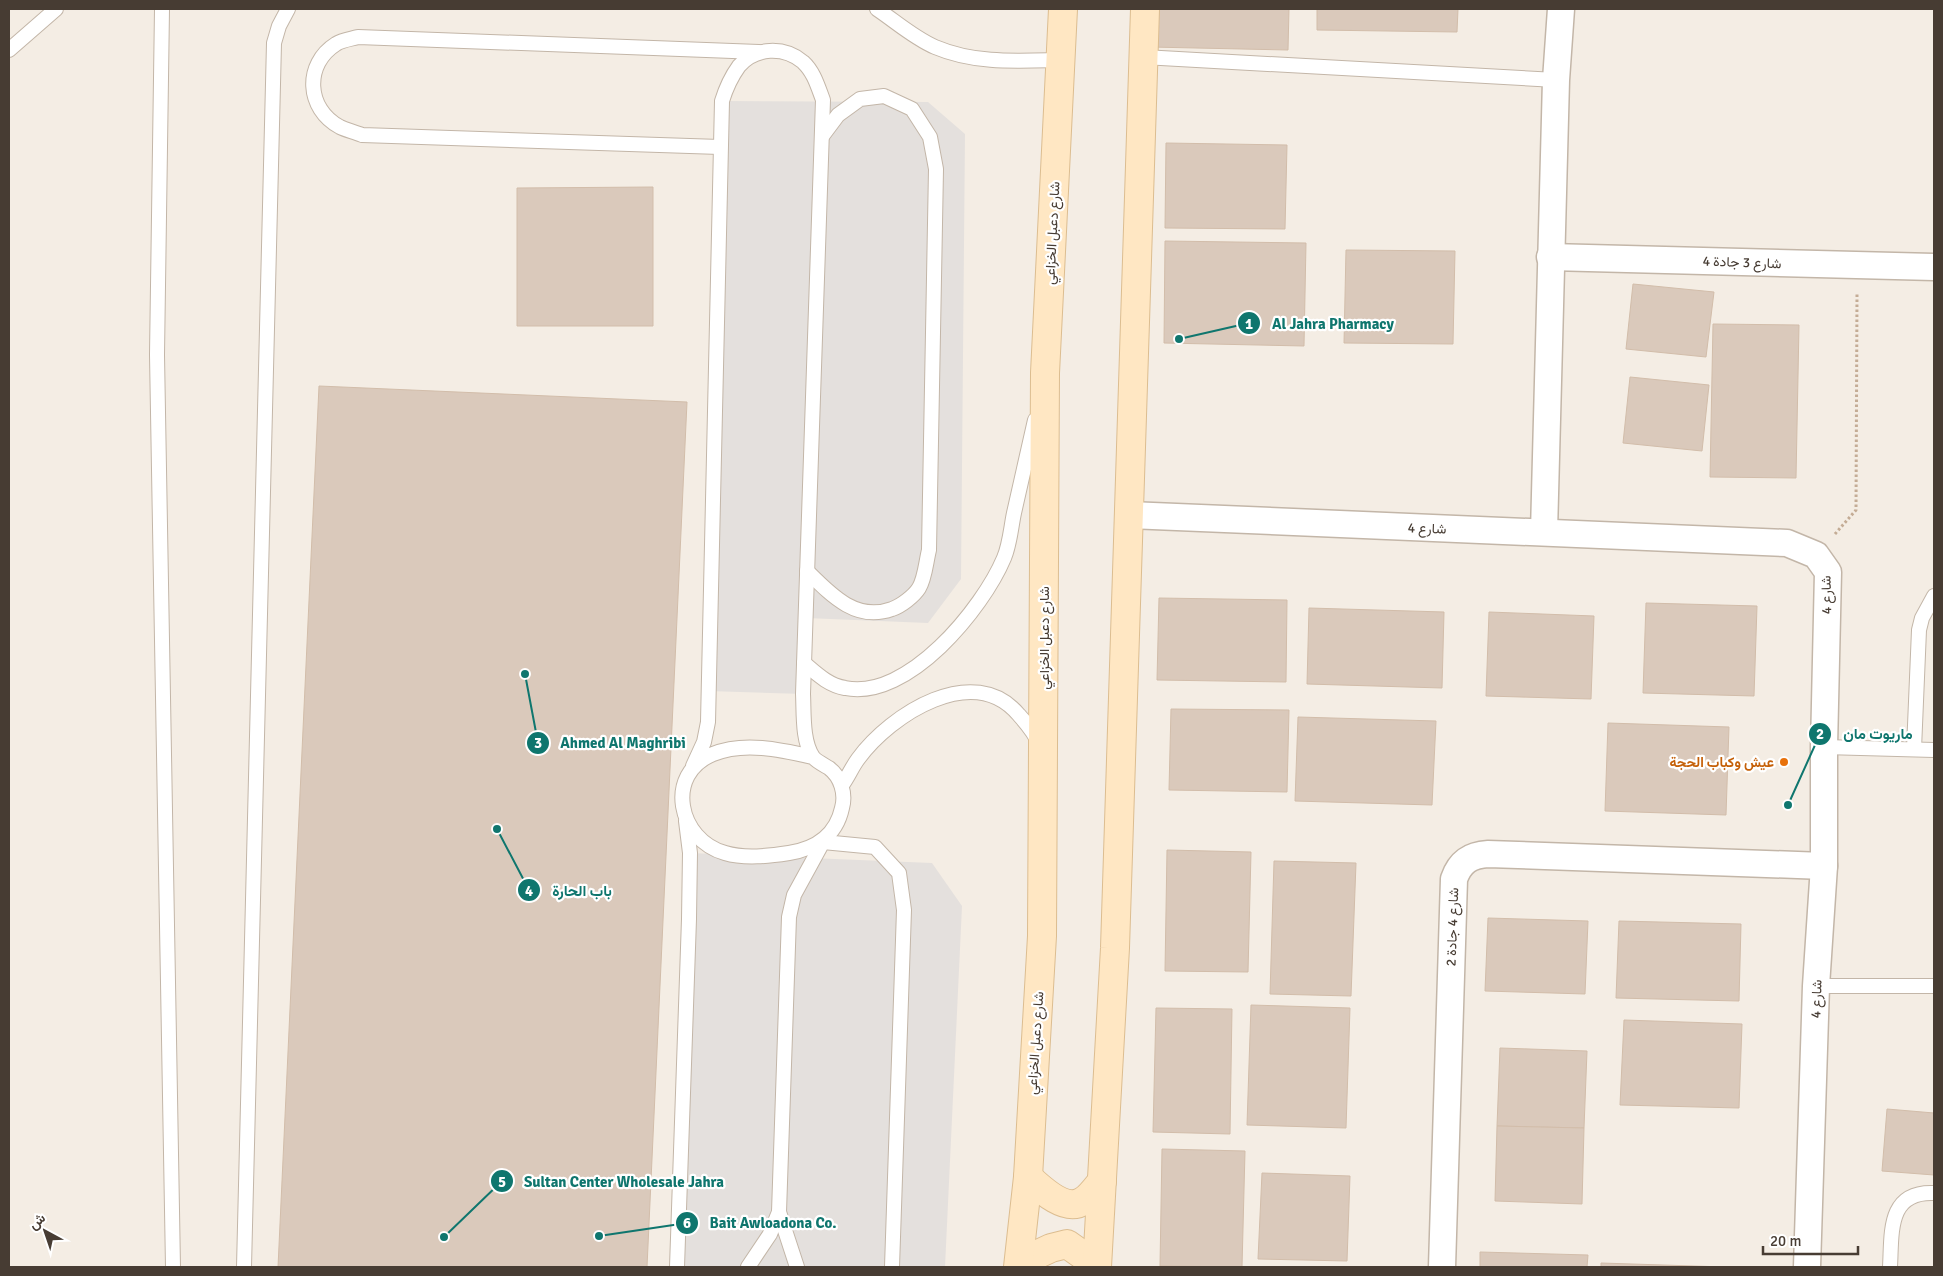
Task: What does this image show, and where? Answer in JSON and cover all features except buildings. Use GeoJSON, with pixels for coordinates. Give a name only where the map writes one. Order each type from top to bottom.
{"type":"FeatureCollection","features":[{"type":"Feature","properties":{"kind":"main road","name":"شارع دعبل الخزاعي"},"geometry":{"type":"LineString","coordinates":[[1018,1265],[1028,1177],[1042,936],[1045,373],[1063,9]]}},
{"type":"Feature","properties":{"kind":"main road"},"geometry":{"type":"LineString","coordinates":[[1097,1267],[1115,948],[1144,11]]}},
{"type":"Feature","properties":{"kind":"main road"},"geometry":{"type":"LineString","coordinates":[[1028,1177],[1049,1195],[1068,1204],[1083,1202],[1102,1180]]}},
{"type":"Feature","properties":{"kind":"main road"},"geometry":{"type":"LineString","coordinates":[[1018,1265],[1051,1248],[1067,1244],[1084,1256],[1090,1267]]}},
{"type":"Feature","properties":{"kind":"street"},"geometry":{"type":"LineString","coordinates":[[1544,532],[1550,257],[1556,80],[1561,9]]}},
{"type":"Feature","properties":{"kind":"street","name":"شارع 3 جادة 4"},"geometry":{"type":"LineString","coordinates":[[1550,257],[1934,268]]}},
{"type":"Feature","properties":{"kind":"street","name":"شارع 4"},"geometry":{"type":"LineString","coordinates":[[1129,515],[1787,542],[1816,555],[1828,572],[1824,747],[1824,866],[1816,986],[1807,1267]]}},
{"type":"Feature","properties":{"kind":"street","name":"شارع 4 جادة 2"},"geometry":{"type":"LineString","coordinates":[[1442,1267],[1454,879],[1458,868],[1466,860],[1477,855],[1488,854],[1824,866]]}},
{"type":"Feature","properties":{"kind":"lane"},"geometry":{"type":"LineString","coordinates":[[9,50],[56,9]]}},
{"type":"Feature","properties":{"kind":"lane"},"geometry":{"type":"LineString","coordinates":[[162,9],[157,355],[173,1267]]}},
{"type":"Feature","properties":{"kind":"lane"},"geometry":{"type":"LineString","coordinates":[[244,1267],[274,43],[279,26],[288,9]]}},
{"type":"Feature","properties":{"kind":"lane"},"geometry":{"type":"LineString","coordinates":[[877,9],[932,46],[961,57],[992,61],[1060,60]]}},
{"type":"Feature","properties":{"kind":"lane"},"geometry":{"type":"LineString","coordinates":[[720,147],[362,135],[339,126],[324,112],[313,96],[312,76],[321,57],[336,43],[358,37],[759,52],[775,50],[789,54],[803,62],[816,80],[822,100],[823,135],[804,663],[804,724],[813,757]]}},
{"type":"Feature","properties":{"kind":"lane"},"geometry":{"type":"LineString","coordinates":[[677,1267],[690,854],[682,802],[684,785],[704,742],[708,722],[722,101],[730,80],[741,64],[759,52]]}},
{"type":"Feature","properties":{"kind":"lane"},"geometry":{"type":"LineString","coordinates":[[1143,57],[1556,80]]}},
{"type":"Feature","properties":{"kind":"lane"},"geometry":{"type":"LineString","coordinates":[[807,571],[832,596],[854,609],[879,614],[900,606],[919,588],[929,550],[936,169],[930,137],[912,110],[884,96],[860,98],[838,115],[823,135]]}},
{"type":"Feature","properties":{"kind":"lane"},"geometry":{"type":"LineString","coordinates":[[804,663],[826,682],[846,689],[866,689],[894,680],[926,660],[962,625],[990,587],[1005,555],[1045,373]]}},
{"type":"Feature","properties":{"kind":"lane"},"geometry":{"type":"LineString","coordinates":[[1914,749],[1919,630],[1924,612],[1934,596]]}},
{"type":"Feature","properties":{"kind":"lane"},"geometry":{"type":"LineString","coordinates":[[842,785],[859,758],[892,725],[918,708],[957,692],[981,692],[1009,703],[1037,737],[1044,757]]}},
{"type":"Feature","properties":{"kind":"lane"},"geometry":{"type":"LineString","coordinates":[[1824,747],[1934,750]]}},
{"type":"Feature","properties":{"kind":"lane"},"geometry":{"type":"LineString","coordinates":[[693,766],[713,754],[740,748],[775,749],[813,757],[831,770],[842,785],[843,807],[836,827],[823,842],[794,895],[789,917],[779,1212],[797,1267]]}},
{"type":"Feature","properties":{"kind":"lane"},"geometry":{"type":"LineString","coordinates":[[685,818],[692,830],[704,842],[724,853],[753,857],[776,855],[802,852],[823,842],[875,847],[899,873],[904,910],[892,1267]]}},
{"type":"Feature","properties":{"kind":"lane"},"geometry":{"type":"LineString","coordinates":[[1816,986],[1934,986]]}},
{"type":"Feature","properties":{"kind":"lane"},"geometry":{"type":"LineString","coordinates":[[1890,1267],[1895,1215],[1902,1203],[1914,1195],[1934,1193]]}},
{"type":"Feature","properties":{"kind":"lane"},"geometry":{"type":"LineString","coordinates":[[748,1267],[770,1234],[779,1212]]}},
{"type":"Feature","properties":{"kind":"path"},"geometry":{"type":"LineString","coordinates":[[1816,555],[1856,510],[1857,265]]}},
{"type":"Feature","properties":{"kind":"shaded area"},"geometry":{"type":"Polygon","coordinates":[[[722,101],[928,102],[965,134],[961,579],[928,623],[806,618],[803,694],[708,691],[722,101]]]}},
{"type":"Feature","properties":{"kind":"shaded area"},"geometry":{"type":"Polygon","coordinates":[[[690,853],[932,863],[962,906],[945,1267],[680,1267],[690,853]]]}},
{"type":"Feature","properties":{"kind":"place","name":"Al Jahra Pharmacy"},"geometry":{"type":"Point","coordinates":[1179,339]}},
{"type":"Feature","properties":{"kind":"place","name":"Ahmed Al Maghribi"},"geometry":{"type":"Point","coordinates":[525,674]}},
{"type":"Feature","properties":{"kind":"place","name":"عيش وكباب الحجة"},"geometry":{"type":"Point","coordinates":[1784,762]}},
{"type":"Feature","properties":{"kind":"place","name":"ماريوت مان"},"geometry":{"type":"Point","coordinates":[1788,805]}},
{"type":"Feature","properties":{"kind":"place","name":"باب الحارة"},"geometry":{"type":"Point","coordinates":[497,829]}},
{"type":"Feature","properties":{"kind":"place","name":"Bait Awloadona Co."},"geometry":{"type":"Point","coordinates":[599,1236]}},
{"type":"Feature","properties":{"kind":"place","name":"Sultan Center Wholesale Jahra"},"geometry":{"type":"Point","coordinates":[444,1237]}}]}
